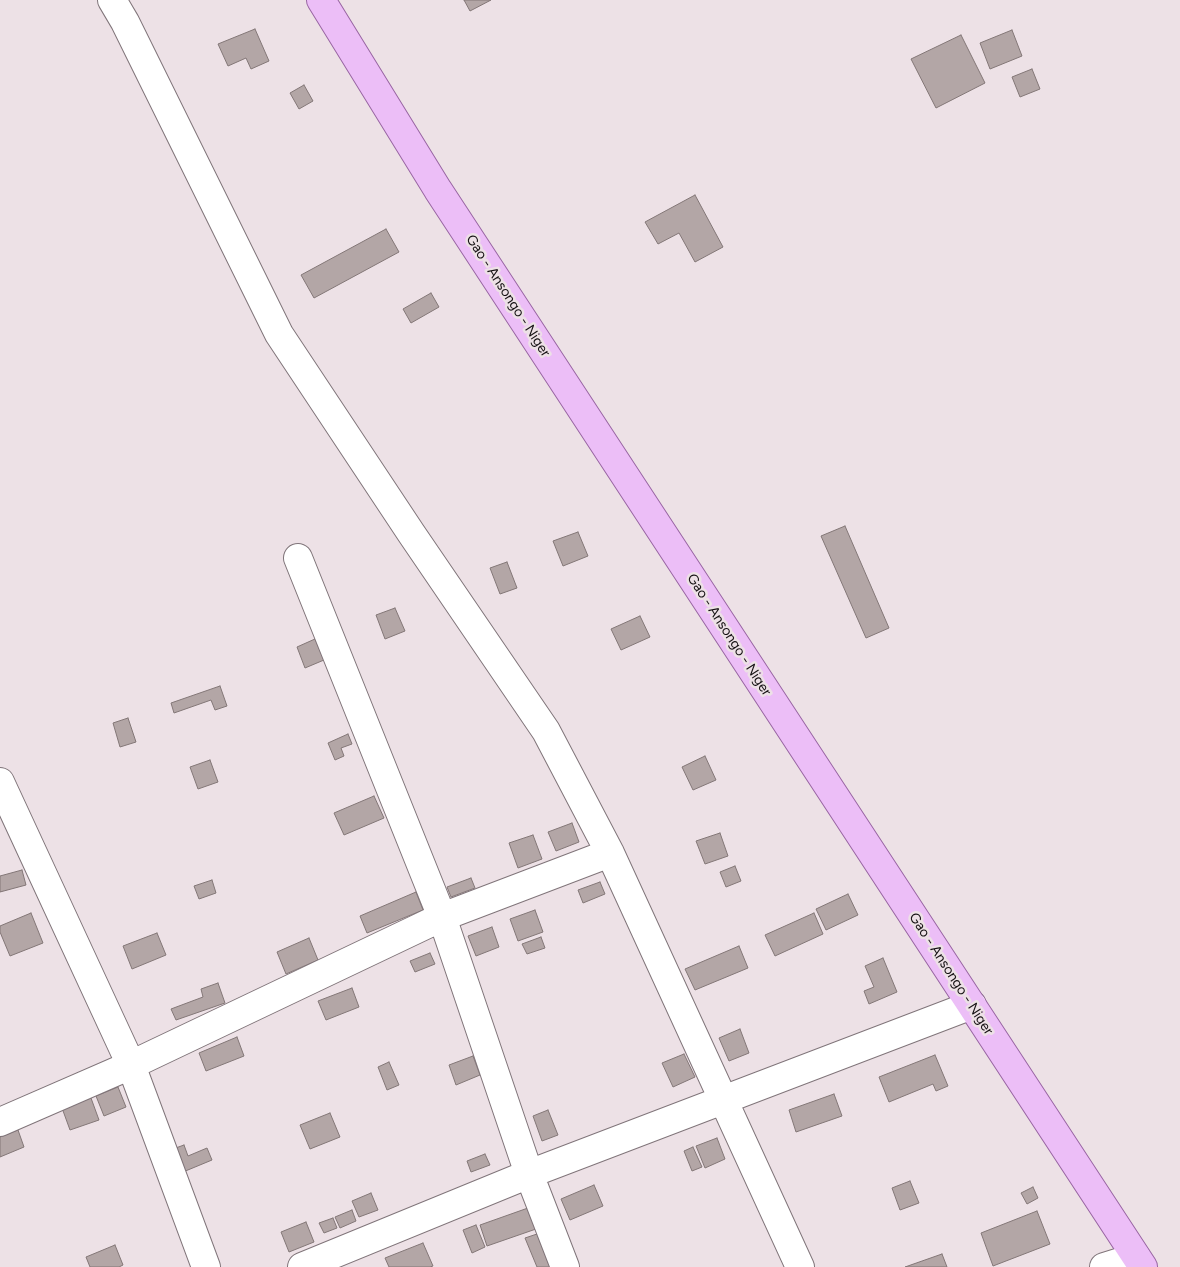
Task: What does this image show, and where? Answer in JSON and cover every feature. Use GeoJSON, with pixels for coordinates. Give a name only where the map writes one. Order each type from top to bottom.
{"type":"FeatureCollection","features":[{"type":"Feature","properties":{"kind":"main road","name":"Gao - Ansongo - Niger"},"geometry":{"type":"LineString","coordinates":[[321,0],[438,190],[1140,1262]]}},
{"type":"Feature","properties":{"kind":"street"},"geometry":{"type":"LineString","coordinates":[[112,0],[125,22],[279,334],[411,533],[546,731],[610,853],[800,1267]]}},
{"type":"Feature","properties":{"kind":"street"},"geometry":{"type":"LineString","coordinates":[[298,558],[442,917],[529,1174],[565,1267]]}},
{"type":"Feature","properties":{"kind":"street"},"geometry":{"type":"LineString","coordinates":[[0,782],[131,1064],[206,1267]]}},
{"type":"Feature","properties":{"kind":"street"},"geometry":{"type":"LineString","coordinates":[[0,1122],[131,1064],[442,917],[610,853]]}},
{"type":"Feature","properties":{"kind":"street"},"geometry":{"type":"LineString","coordinates":[[302,1267],[529,1174],[972,1005]]}},
{"type":"Feature","properties":{"kind":"street"},"geometry":{"type":"LineString","coordinates":[[1104,1267],[1140,1262]]}},
{"type":"Feature","properties":{"kind":"building"},"geometry":{"type":"Polygon","coordinates":[[[464,0],[491,0],[470,11],[464,0]]]}},
{"type":"Feature","properties":{"kind":"building"},"geometry":{"type":"Polygon","coordinates":[[[255,29],[269,61],[251,69],[246,58],[228,66],[218,44],[255,29]]]}},
{"type":"Feature","properties":{"kind":"building"},"geometry":{"type":"Polygon","coordinates":[[[1012,30],[1022,56],[990,69],[980,43],[1012,30]]]}},
{"type":"Feature","properties":{"kind":"building"},"geometry":{"type":"Polygon","coordinates":[[[961,35],[985,83],[936,108],[911,59],[961,35]]]}},
{"type":"Feature","properties":{"kind":"building"},"geometry":{"type":"Polygon","coordinates":[[[1032,69],[1040,89],[1020,97],[1012,77],[1032,69]]]}},
{"type":"Feature","properties":{"kind":"building"},"geometry":{"type":"Polygon","coordinates":[[[304,85],[313,101],[299,109],[290,93],[304,85]]]}},
{"type":"Feature","properties":{"kind":"building"},"geometry":{"type":"Polygon","coordinates":[[[695,195],[723,247],[695,262],[679,233],[658,244],[645,222],[695,195]]]}},
{"type":"Feature","properties":{"kind":"building"},"geometry":{"type":"Polygon","coordinates":[[[386,229],[399,252],[314,298],[301,275],[386,229]]]}},
{"type":"Feature","properties":{"kind":"building"},"geometry":{"type":"Polygon","coordinates":[[[431,293],[439,307],[411,323],[403,309],[431,293]]]}},
{"type":"Feature","properties":{"kind":"building"},"geometry":{"type":"Polygon","coordinates":[[[845,526],[889,628],[866,638],[821,536],[845,526]]]}},
{"type":"Feature","properties":{"kind":"building"},"geometry":{"type":"Polygon","coordinates":[[[578,532],[588,556],[563,566],[553,541],[578,532]]]}},
{"type":"Feature","properties":{"kind":"building"},"geometry":{"type":"Polygon","coordinates":[[[507,562],[517,588],[500,594],[490,568],[507,562]]]}},
{"type":"Feature","properties":{"kind":"building"},"geometry":{"type":"Polygon","coordinates":[[[395,608],[405,631],[385,639],[376,615],[395,608]]]}},
{"type":"Feature","properties":{"kind":"building"},"geometry":{"type":"Polygon","coordinates":[[[640,616],[650,637],[621,650],[611,629],[640,616]]]}},
{"type":"Feature","properties":{"kind":"building"},"geometry":{"type":"Polygon","coordinates":[[[315,639],[324,660],[305,668],[297,647],[315,639]]]}},
{"type":"Feature","properties":{"kind":"building"},"geometry":{"type":"Polygon","coordinates":[[[220,686],[227,706],[215,710],[211,700],[174,713],[171,703],[220,686]]]}},
{"type":"Feature","properties":{"kind":"building"},"geometry":{"type":"Polygon","coordinates":[[[128,718],[136,742],[120,747],[113,723],[128,718]]]}},
{"type":"Feature","properties":{"kind":"building"},"geometry":{"type":"Polygon","coordinates":[[[348,734],[352,744],[341,748],[344,756],[335,760],[328,743],[348,734]]]}},
{"type":"Feature","properties":{"kind":"building"},"geometry":{"type":"Polygon","coordinates":[[[705,756],[716,780],[693,790],[682,767],[705,756]]]}},
{"type":"Feature","properties":{"kind":"building"},"geometry":{"type":"Polygon","coordinates":[[[210,760],[218,782],[198,789],[190,767],[210,760]]]}},
{"type":"Feature","properties":{"kind":"building"},"geometry":{"type":"Polygon","coordinates":[[[374,796],[384,818],[344,835],[334,813],[374,796]]]}},
{"type":"Feature","properties":{"kind":"building"},"geometry":{"type":"Polygon","coordinates":[[[572,823],[579,842],[556,851],[548,832],[572,823]]]}},
{"type":"Feature","properties":{"kind":"building"},"geometry":{"type":"Polygon","coordinates":[[[720,833],[728,856],[705,864],[696,841],[720,833]]]}},
{"type":"Feature","properties":{"kind":"building"},"geometry":{"type":"Polygon","coordinates":[[[533,835],[542,859],[518,868],[509,843],[533,835]]]}},
{"type":"Feature","properties":{"kind":"building"},"geometry":{"type":"Polygon","coordinates":[[[735,866],[741,881],[726,887],[720,872],[735,866]]]}},
{"type":"Feature","properties":{"kind":"building"},"geometry":{"type":"Polygon","coordinates":[[[22,870],[26,885],[0,892],[0,876],[22,870]]]}},
{"type":"Feature","properties":{"kind":"building"},"geometry":{"type":"Polygon","coordinates":[[[471,878],[475,888],[451,897],[447,887],[471,878]]]}},
{"type":"Feature","properties":{"kind":"building"},"geometry":{"type":"Polygon","coordinates":[[[212,880],[216,893],[199,899],[194,886],[212,880]]]}},
{"type":"Feature","properties":{"kind":"building"},"geometry":{"type":"Polygon","coordinates":[[[600,882],[605,894],[583,903],[578,890],[600,882]]]}},
{"type":"Feature","properties":{"kind":"building"},"geometry":{"type":"Polygon","coordinates":[[[416,892],[423,910],[367,933],[360,916],[416,892]]]}},
{"type":"Feature","properties":{"kind":"building"},"geometry":{"type":"Polygon","coordinates":[[[848,894],[858,915],[826,930],[816,909],[848,894]]]}},
{"type":"Feature","properties":{"kind":"building"},"geometry":{"type":"Polygon","coordinates":[[[535,910],[543,932],[518,941],[510,919],[535,910]]]}},
{"type":"Feature","properties":{"kind":"building"},"geometry":{"type":"Polygon","coordinates":[[[31,913],[43,943],[10,956],[0,932],[0,926],[31,913]]]}},
{"type":"Feature","properties":{"kind":"building"},"geometry":{"type":"Polygon","coordinates":[[[814,913],[823,934],[775,956],[765,935],[814,913]]]}},
{"type":"Feature","properties":{"kind":"building"},"geometry":{"type":"Polygon","coordinates":[[[492,927],[499,947],[476,956],[468,936],[492,927]]]}},
{"type":"Feature","properties":{"kind":"building"},"geometry":{"type":"Polygon","coordinates":[[[157,933],[166,955],[132,969],[123,946],[157,933]]]}},
{"type":"Feature","properties":{"kind":"building"},"geometry":{"type":"Polygon","coordinates":[[[541,937],[545,948],[527,954],[522,944],[541,937]]]}},
{"type":"Feature","properties":{"kind":"building"},"geometry":{"type":"Polygon","coordinates":[[[309,938],[318,960],[286,974],[277,952],[309,938]]]}},
{"type":"Feature","properties":{"kind":"building"},"geometry":{"type":"Polygon","coordinates":[[[739,946],[748,968],[695,990],[685,969],[739,946]]]}},
{"type":"Feature","properties":{"kind":"building"},"geometry":{"type":"Polygon","coordinates":[[[430,953],[435,964],[415,972],[410,961],[430,953]]]}},
{"type":"Feature","properties":{"kind":"building"},"geometry":{"type":"Polygon","coordinates":[[[883,958],[897,992],[869,1004],[864,991],[874,987],[865,966],[883,958]]]}},
{"type":"Feature","properties":{"kind":"building"},"geometry":{"type":"Polygon","coordinates":[[[218,983],[225,1003],[176,1020],[171,1009],[203,997],[201,989],[218,983]]]}},
{"type":"Feature","properties":{"kind":"building"},"geometry":{"type":"Polygon","coordinates":[[[352,988],[359,1007],[326,1020],[318,1001],[352,988]]]}},
{"type":"Feature","properties":{"kind":"building"},"geometry":{"type":"Polygon","coordinates":[[[740,1029],[749,1053],[729,1061],[719,1038],[740,1029]]]}},
{"type":"Feature","properties":{"kind":"building"},"geometry":{"type":"Polygon","coordinates":[[[237,1037],[244,1056],[206,1071],[199,1053],[237,1037]]]}},
{"type":"Feature","properties":{"kind":"building"},"geometry":{"type":"Polygon","coordinates":[[[684,1054],[695,1077],[673,1087],[662,1063],[684,1054]]]}},
{"type":"Feature","properties":{"kind":"building"},"geometry":{"type":"Polygon","coordinates":[[[935,1055],[948,1086],[936,1091],[933,1084],[889,1102],[879,1077],[935,1055]]]}},
{"type":"Feature","properties":{"kind":"building"},"geometry":{"type":"Polygon","coordinates":[[[473,1056],[480,1075],[456,1085],[449,1065],[473,1056]]]}},
{"type":"Feature","properties":{"kind":"building"},"geometry":{"type":"Polygon","coordinates":[[[389,1062],[399,1085],[387,1090],[378,1067],[389,1062]]]}},
{"type":"Feature","properties":{"kind":"building"},"geometry":{"type":"Polygon","coordinates":[[[118,1087],[126,1107],[104,1116],[96,1096],[118,1087]]]}},
{"type":"Feature","properties":{"kind":"building"},"geometry":{"type":"Polygon","coordinates":[[[834,1094],[842,1116],[796,1132],[789,1110],[834,1094]]]}},
{"type":"Feature","properties":{"kind":"building"},"geometry":{"type":"Polygon","coordinates":[[[91,1098],[99,1120],[70,1130],[62,1108],[91,1098]]]}},
{"type":"Feature","properties":{"kind":"building"},"geometry":{"type":"Polygon","coordinates":[[[548,1110],[558,1135],[542,1141],[533,1116],[548,1110]]]}},
{"type":"Feature","properties":{"kind":"building"},"geometry":{"type":"Polygon","coordinates":[[[330,1113],[340,1137],[310,1149],[300,1125],[330,1113]]]}},
{"type":"Feature","properties":{"kind":"building"},"geometry":{"type":"Polygon","coordinates":[[[18,1130],[24,1147],[0,1157],[0,1137],[18,1130]]]}},
{"type":"Feature","properties":{"kind":"building"},"geometry":{"type":"Polygon","coordinates":[[[717,1138],[725,1159],[705,1168],[696,1146],[717,1138]]]}},
{"type":"Feature","properties":{"kind":"building"},"geometry":{"type":"Polygon","coordinates":[[[184,1145],[188,1156],[207,1148],[212,1160],[183,1172],[173,1149],[184,1145]]]}},
{"type":"Feature","properties":{"kind":"building"},"geometry":{"type":"Polygon","coordinates":[[[693,1147],[702,1167],[692,1171],[684,1151],[693,1147]]]}},
{"type":"Feature","properties":{"kind":"building"},"geometry":{"type":"Polygon","coordinates":[[[485,1154],[490,1165],[471,1172],[467,1161],[485,1154]]]}},
{"type":"Feature","properties":{"kind":"building"},"geometry":{"type":"Polygon","coordinates":[[[910,1181],[919,1203],[900,1210],[892,1188],[910,1181]]]}},
{"type":"Feature","properties":{"kind":"building"},"geometry":{"type":"Polygon","coordinates":[[[594,1185],[603,1206],[570,1220],[561,1199],[594,1185]]]}},
{"type":"Feature","properties":{"kind":"building"},"geometry":{"type":"Polygon","coordinates":[[[1033,1187],[1038,1198],[1027,1204],[1021,1193],[1033,1187]]]}},
{"type":"Feature","properties":{"kind":"building"},"geometry":{"type":"Polygon","coordinates":[[[371,1193],[378,1210],[359,1217],[352,1201],[371,1193]]]}},
{"type":"Feature","properties":{"kind":"building"},"geometry":{"type":"Polygon","coordinates":[[[528,1208],[536,1229],[487,1246],[480,1225],[528,1208]]]}},
{"type":"Feature","properties":{"kind":"building"},"geometry":{"type":"Polygon","coordinates":[[[352,1210],[356,1221],[340,1228],[335,1217],[352,1210]]]}},
{"type":"Feature","properties":{"kind":"building"},"geometry":{"type":"Polygon","coordinates":[[[1037,1211],[1050,1244],[993,1266],[981,1233],[1037,1211]]]}},
{"type":"Feature","properties":{"kind":"building"},"geometry":{"type":"Polygon","coordinates":[[[333,1218],[337,1228],[324,1233],[319,1223],[333,1218]]]}},
{"type":"Feature","properties":{"kind":"building"},"geometry":{"type":"Polygon","coordinates":[[[306,1222],[314,1242],[289,1252],[281,1232],[306,1222]]]}},
{"type":"Feature","properties":{"kind":"building"},"geometry":{"type":"Polygon","coordinates":[[[476,1225],[485,1247],[472,1253],[463,1230],[476,1225]]]}},
{"type":"Feature","properties":{"kind":"building"},"geometry":{"type":"Polygon","coordinates":[[[537,1234],[550,1267],[537,1267],[525,1238],[537,1234]]]}},
{"type":"Feature","properties":{"kind":"building"},"geometry":{"type":"Polygon","coordinates":[[[423,1243],[433,1266],[389,1267],[385,1258],[423,1243]]]}},
{"type":"Feature","properties":{"kind":"building"},"geometry":{"type":"Polygon","coordinates":[[[115,1245],[123,1265],[119,1267],[90,1267],[86,1257],[115,1245]]]}},
{"type":"Feature","properties":{"kind":"building"},"geometry":{"type":"Polygon","coordinates":[[[942,1254],[947,1267],[905,1267],[942,1254]]]}}]}
